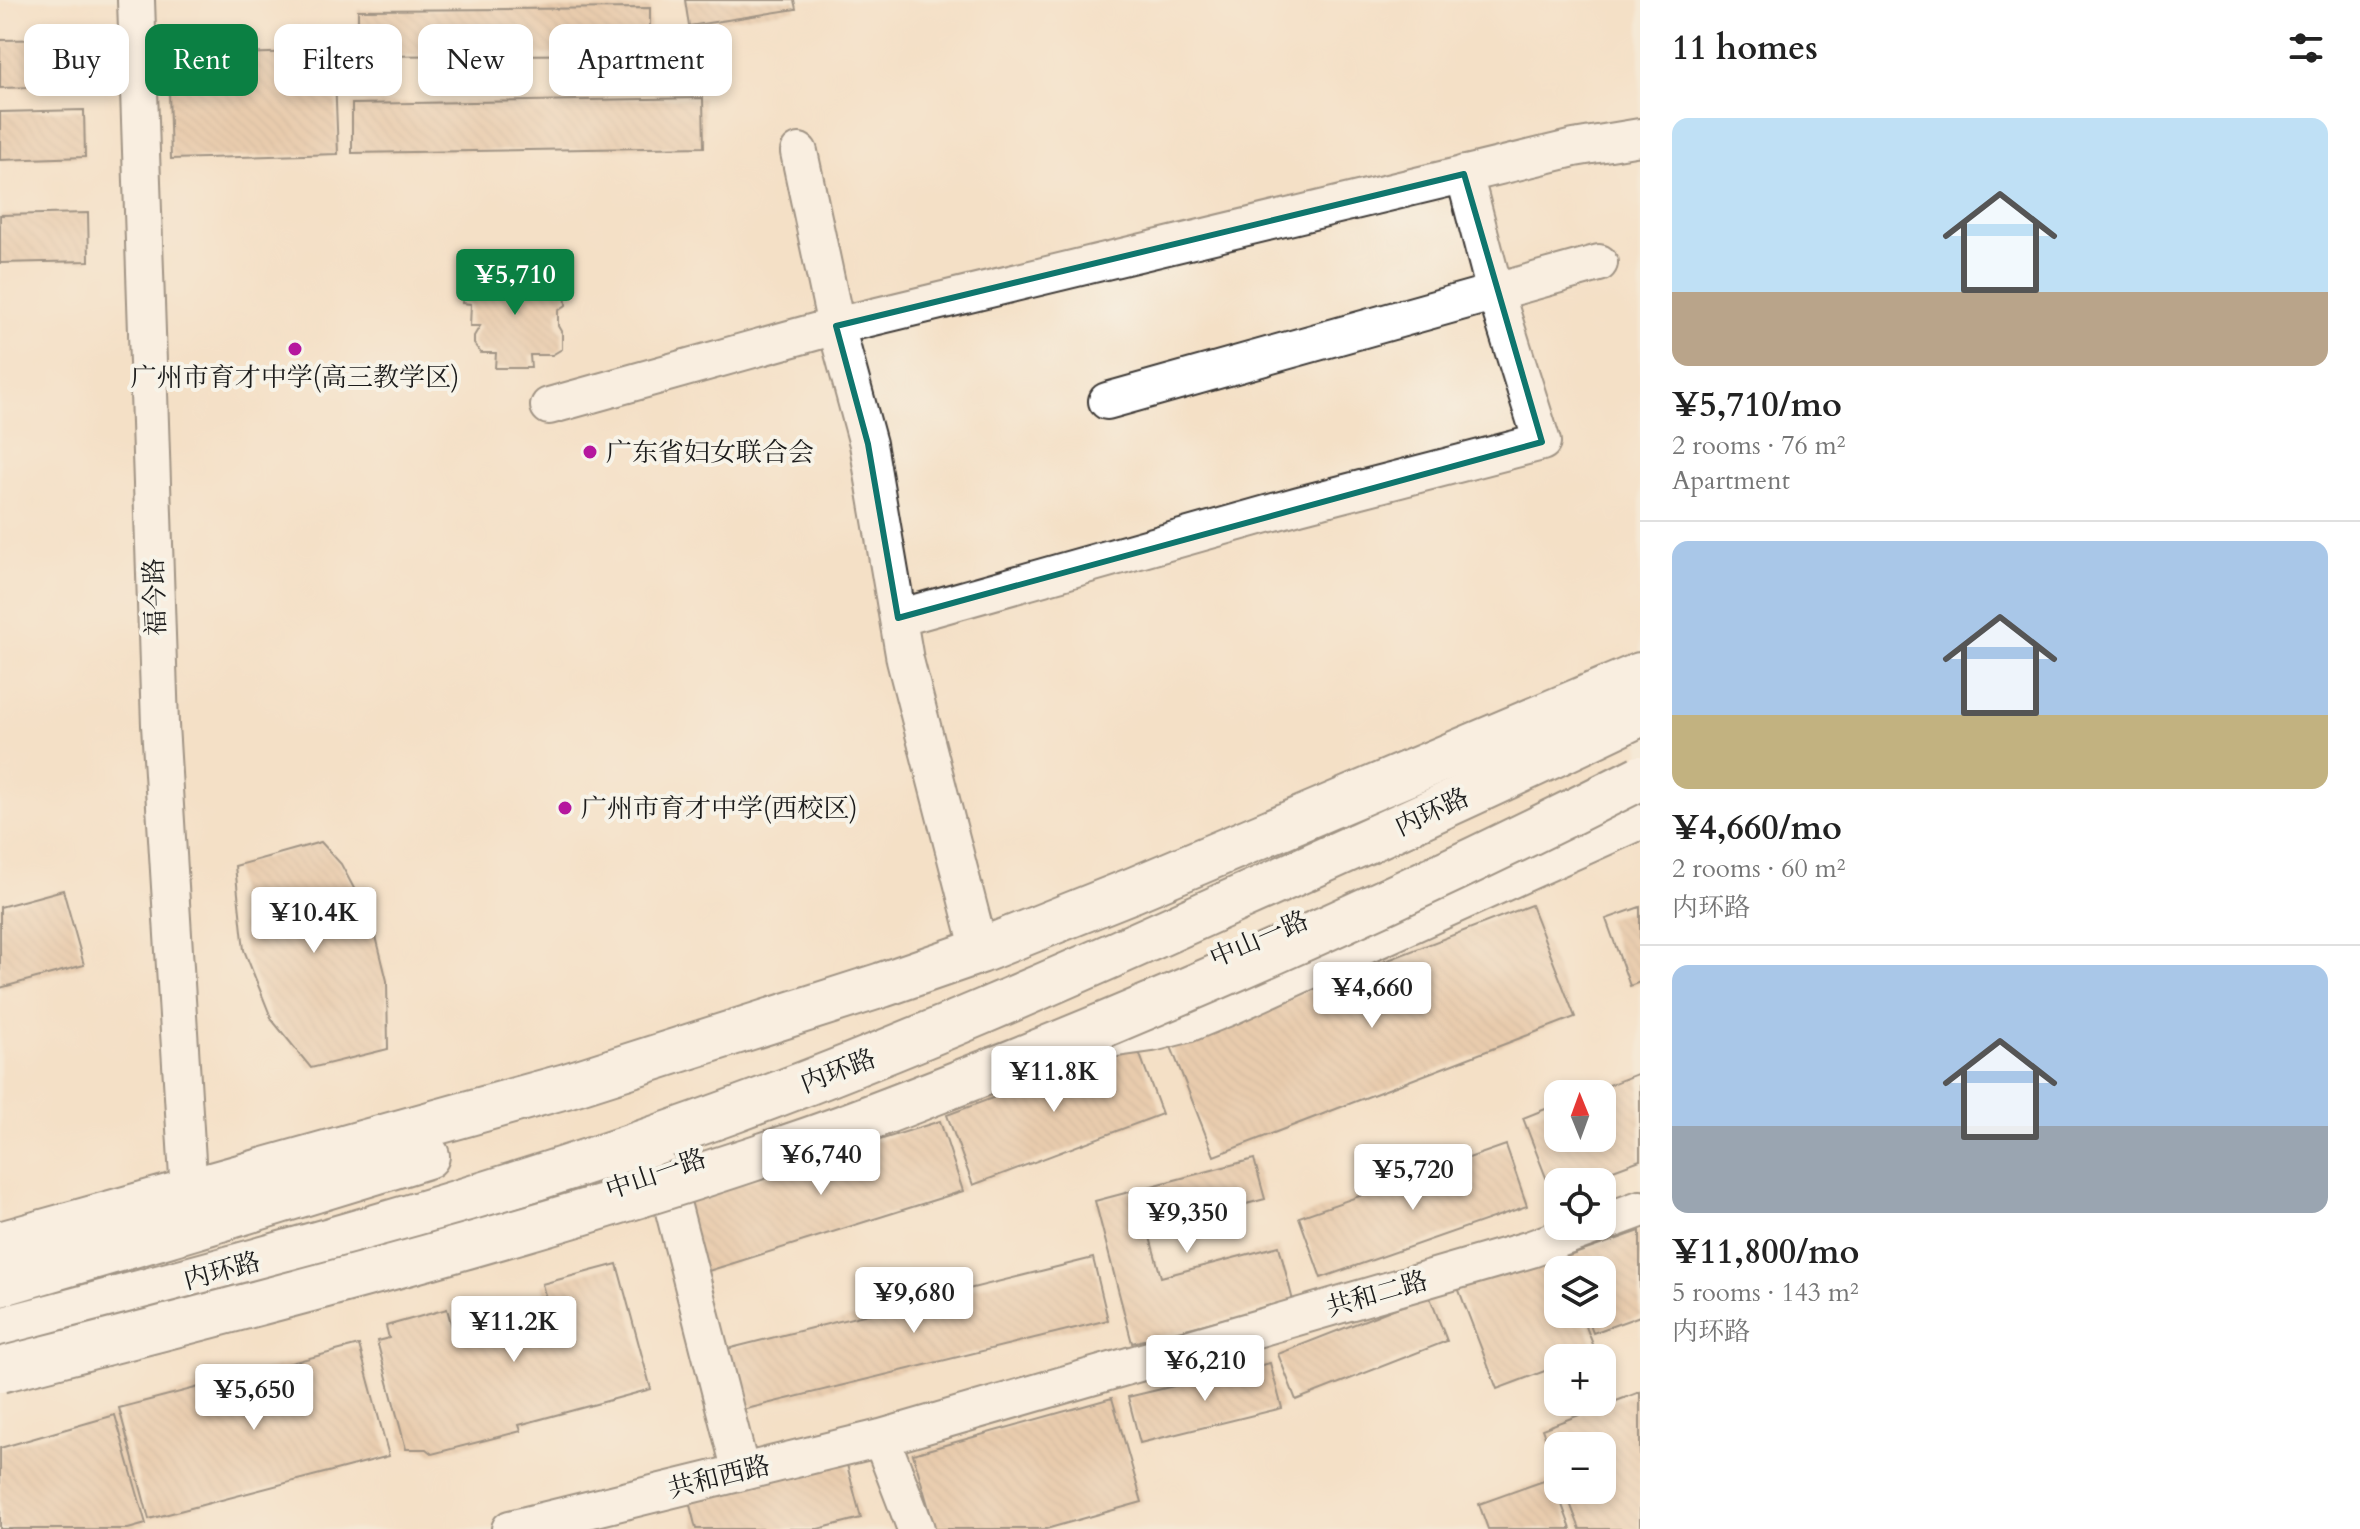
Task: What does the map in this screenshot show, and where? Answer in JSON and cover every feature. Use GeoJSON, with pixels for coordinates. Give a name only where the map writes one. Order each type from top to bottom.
{"type":"FeatureCollection","features":[{"type":"Feature","properties":{"kind":"main road"},"geometry":{"type":"LineString","coordinates":[[0,1244],[566,1086],[980,951],[1331,808],[1640,675]]}},
{"type":"Feature","properties":{"kind":"main road","name":"内环路"},"geometry":{"type":"LineString","coordinates":[[0,1330],[388,1225],[487,1195],[733,1111],[867,1061],[1430,814],[1640,714]]}},
{"type":"Feature","properties":{"kind":"main road","name":"中山一路"},"geometry":{"type":"LineString","coordinates":[[0,1355],[503,1223],[664,1172],[877,1098],[1018,1043],[1640,771]]}},
{"type":"Feature","properties":{"kind":"main road","name":"内环路"},"geometry":{"type":"LineString","coordinates":[[0,1370],[527,1230],[813,1138],[1165,1001],[1327,930],[1517,841],[1640,778]]}},
{"type":"Feature","properties":{"kind":"main road"},"geometry":{"type":"LineString","coordinates":[[1517,841],[1640,793]]}},
{"type":"Feature","properties":{"kind":"main road"},"geometry":{"type":"LineString","coordinates":[[0,1284],[586,1105],[783,1031],[882,985]]}},
{"type":"Feature","properties":{"kind":"street","name":"福今路"},"geometry":{"type":"LineString","coordinates":[[136,0],[160,725],[189,1193]]}},
{"type":"Feature","properties":{"kind":"street"},"geometry":{"type":"LineString","coordinates":[[549,406],[836,326],[1574,148],[1640,137]]}},
{"type":"Feature","properties":{"kind":"street"},"geometry":{"type":"LineString","coordinates":[[799,152],[836,326],[868,444],[905,660],[980,951]]}},
{"type":"Feature","properties":{"kind":"street"},"geometry":{"type":"LineString","coordinates":[[898,618],[1299,505],[1542,442],[1495,292],[1464,174]]}},
{"type":"Feature","properties":{"kind":"street"},"geometry":{"type":"LineString","coordinates":[[1107,401],[1599,263]]}},
{"type":"Feature","properties":{"kind":"street"},"geometry":{"type":"LineString","coordinates":[[1018,1043],[1086,1043],[1187,1024],[1300,976],[1640,821]]}},
{"type":"Feature","properties":{"kind":"street"},"geometry":{"type":"LineString","coordinates":[[664,1172],[741,1472]]}},
{"type":"Feature","properties":{"kind":"street"},"geometry":{"type":"LineString","coordinates":[[1616,1218],[1640,1209]]}},
{"type":"Feature","properties":{"kind":"street","name":"共和二路"},"geometry":{"type":"LineString","coordinates":[[881,1438],[1556,1240]]}},
{"type":"Feature","properties":{"kind":"street"},"geometry":{"type":"LineString","coordinates":[[881,1438],[916,1529]]}},
{"type":"Feature","properties":{"kind":"street","name":"共和西路"},"geometry":{"type":"LineString","coordinates":[[510,1529],[881,1438]]}},
{"type":"Feature","properties":{"kind":"highlighted area"},"geometry":{"type":"Polygon","coordinates":[[[1464,174],[1542,442],[898,618],[868,444],[836,326],[1464,174]]]}},
{"type":"Feature","properties":{"kind":"building"},"geometry":{"type":"Polygon","coordinates":[[[685,0],[794,0],[796,9],[702,24],[689,24],[685,0]]]}},
{"type":"Feature","properties":{"kind":"building"},"geometry":{"type":"Polygon","coordinates":[[[650,8],[650,24],[549,24],[549,55],[533,55],[533,24],[418,24],[418,56],[402,56],[402,24],[358,24],[358,10],[650,8]]]}},
{"type":"Feature","properties":{"kind":"building"},"geometry":{"type":"Polygon","coordinates":[[[0,40],[24,40],[24,87],[0,88],[0,40]]]}},
{"type":"Feature","properties":{"kind":"building"},"geometry":{"type":"Polygon","coordinates":[[[258,53],[274,53],[274,96],[336,96],[338,154],[171,159],[169,96],[258,96],[258,53]]]}},
{"type":"Feature","properties":{"kind":"building"},"geometry":{"type":"Polygon","coordinates":[[[703,98],[704,147],[352,153],[352,104],[703,98]]]}},
{"type":"Feature","properties":{"kind":"building"},"geometry":{"type":"Polygon","coordinates":[[[84,110],[85,157],[0,160],[0,112],[84,110]]]}},
{"type":"Feature","properties":{"kind":"building"},"geometry":{"type":"Polygon","coordinates":[[[88,213],[89,261],[0,263],[0,215],[88,213]]]}},
{"type":"Feature","properties":{"kind":"building"},"geometry":{"type":"Polygon","coordinates":[[[526,269],[526,278],[546,278],[547,287],[565,287],[566,305],[558,311],[562,349],[552,355],[530,355],[531,368],[495,368],[496,353],[481,353],[474,344],[474,336],[480,326],[470,326],[471,304],[462,303],[463,280],[500,278],[500,270],[526,269]]]}},
{"type":"Feature","properties":{"kind":"building"},"geometry":{"type":"Polygon","coordinates":[[[321,842],[341,864],[373,924],[387,981],[388,1049],[311,1068],[272,1020],[244,950],[235,866],[321,842]]]}},
{"type":"Feature","properties":{"kind":"building"},"geometry":{"type":"Polygon","coordinates":[[[63,890],[84,965],[0,988],[0,907],[63,890]]]}},
{"type":"Feature","properties":{"kind":"building"},"geometry":{"type":"Polygon","coordinates":[[[1531,905],[1575,1017],[1214,1156],[1170,1044],[1531,905]]]}},
{"type":"Feature","properties":{"kind":"building"},"geometry":{"type":"Polygon","coordinates":[[[1640,907],[1640,982],[1630,986],[1606,919],[1640,907]]]}},
{"type":"Feature","properties":{"kind":"building"},"geometry":{"type":"Polygon","coordinates":[[[1136,1044],[1162,1114],[973,1185],[947,1115],[1136,1044]]]}},
{"type":"Feature","properties":{"kind":"building"},"geometry":{"type":"Polygon","coordinates":[[[1640,1073],[1640,1160],[1616,1169],[1544,1168],[1544,1172],[1523,1118],[1544,1110],[1544,1152],[1616,1152],[1616,1082],[1640,1073]]]}},
{"type":"Feature","properties":{"kind":"building"},"geometry":{"type":"Polygon","coordinates":[[[940,1121],[963,1191],[702,1273],[679,1203],[940,1121]]]}},
{"type":"Feature","properties":{"kind":"building"},"geometry":{"type":"Polygon","coordinates":[[[1506,1145],[1527,1206],[1321,1278],[1299,1217],[1506,1145]]]}},
{"type":"Feature","properties":{"kind":"building"},"geometry":{"type":"Polygon","coordinates":[[[1254,1159],[1265,1199],[1148,1230],[1161,1277],[1279,1246],[1293,1301],[1132,1343],[1095,1201],[1254,1159]]]}},
{"type":"Feature","properties":{"kind":"building"},"geometry":{"type":"Polygon","coordinates":[[[1640,1231],[1640,1316],[1616,1325],[1616,1256],[1569,1256],[1640,1231]]]}},
{"type":"Feature","properties":{"kind":"building"},"geometry":{"type":"Polygon","coordinates":[[[1556,1247],[1560,1256],[1544,1256],[1544,1328],[1587,1328],[1593,1344],[1544,1344],[1544,1371],[1497,1389],[1457,1285],[1556,1247]]]}},
{"type":"Feature","properties":{"kind":"building"},"geometry":{"type":"Polygon","coordinates":[[[1093,1258],[1108,1320],[734,1412],[719,1351],[1093,1258]]]}},
{"type":"Feature","properties":{"kind":"building"},"geometry":{"type":"Polygon","coordinates":[[[617,1264],[651,1389],[519,1425],[521,1431],[432,1454],[426,1449],[406,1449],[377,1341],[389,1338],[386,1326],[447,1309],[456,1341],[473,1336],[468,1321],[542,1301],[545,1314],[550,1313],[542,1284],[617,1264]]]}},
{"type":"Feature","properties":{"kind":"building"},"geometry":{"type":"Polygon","coordinates":[[[1429,1295],[1447,1341],[1296,1400],[1278,1354],[1429,1295]]]}},
{"type":"Feature","properties":{"kind":"building"},"geometry":{"type":"Polygon","coordinates":[[[359,1345],[389,1456],[149,1519],[119,1408],[359,1345]]]}},
{"type":"Feature","properties":{"kind":"building"},"geometry":{"type":"Polygon","coordinates":[[[1270,1363],[1282,1408],[1140,1443],[1128,1397],[1270,1363]]]}},
{"type":"Feature","properties":{"kind":"building"},"geometry":{"type":"Polygon","coordinates":[[[1640,1392],[1640,1529],[1580,1529],[1570,1504],[1616,1504],[1616,1432],[1544,1434],[1542,1429],[1576,1416],[1616,1416],[1616,1401],[1640,1392]]]}},
{"type":"Feature","properties":{"kind":"building"},"geometry":{"type":"Polygon","coordinates":[[[1112,1398],[1142,1502],[1046,1529],[935,1529],[913,1454],[1112,1398]]]}},
{"type":"Feature","properties":{"kind":"building"},"geometry":{"type":"Polygon","coordinates":[[[115,1415],[146,1524],[128,1529],[0,1529],[0,1448],[115,1415]]]}},
{"type":"Feature","properties":{"kind":"building"},"geometry":{"type":"Polygon","coordinates":[[[846,1461],[861,1518],[818,1529],[696,1529],[689,1501],[846,1461]]]}},
{"type":"Feature","properties":{"kind":"building"},"geometry":{"type":"Polygon","coordinates":[[[1544,1481],[1544,1504],[1562,1504],[1571,1529],[1488,1529],[1479,1504],[1544,1481]]]}},
{"type":"Feature","properties":{"kind":"place","name":"广州市育才中学(高三教学区)"},"geometry":{"type":"Point","coordinates":[295,349]}},
{"type":"Feature","properties":{"kind":"place","name":"广东省妇女联合会"},"geometry":{"type":"Point","coordinates":[590,452]}},
{"type":"Feature","properties":{"kind":"place","name":"广州市育才中学(西校区)"},"geometry":{"type":"Point","coordinates":[565,808]}}]}
